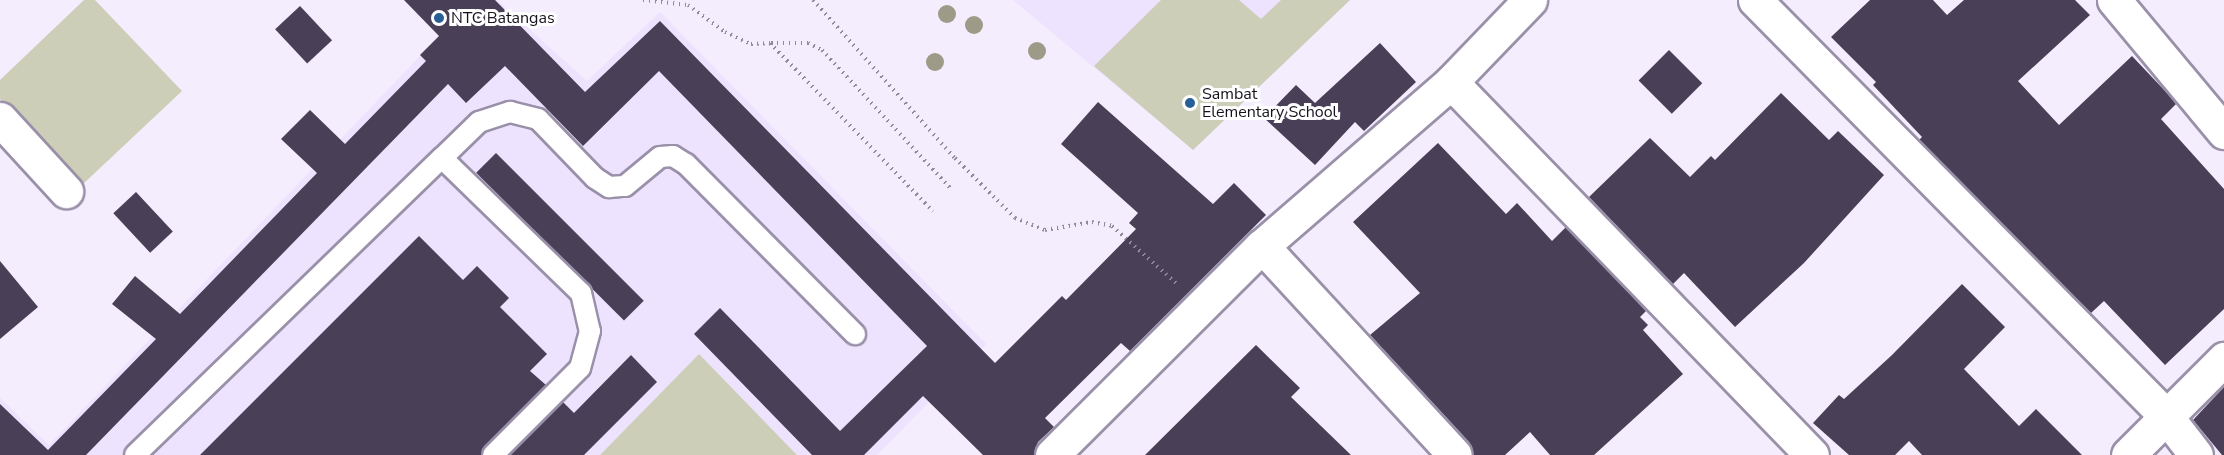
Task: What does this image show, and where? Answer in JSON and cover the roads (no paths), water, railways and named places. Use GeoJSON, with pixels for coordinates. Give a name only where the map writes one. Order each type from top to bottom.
{"type":"FeatureCollection","features":[{"type":"Feature","properties":{"kind":"street"},"geometry":{"type":"LineString","coordinates":[[1062,451],[1262,246],[1451,82],[1530,0]]}},
{"type":"Feature","properties":{"kind":"street"},"geometry":{"type":"LineString","coordinates":[[1755,0],[2166,416],[2196,455]]}},
{"type":"Feature","properties":{"kind":"street"},"geometry":{"type":"LineString","coordinates":[[2114,0],[2224,132]]}},
{"type":"Feature","properties":{"kind":"street"},"geometry":{"type":"LineString","coordinates":[[1451,82],[1812,455]]}},
{"type":"Feature","properties":{"kind":"street"},"geometry":{"type":"LineString","coordinates":[[0,119],[66,191]]}},
{"type":"Feature","properties":{"kind":"street"},"geometry":{"type":"LineString","coordinates":[[1262,246],[1455,455]]}},
{"type":"Feature","properties":{"kind":"street"},"geometry":{"type":"LineString","coordinates":[[2128,455],[2224,359]]}},
{"type":"Feature","properties":{"kind":"lane"},"geometry":{"type":"LineString","coordinates":[[135,455],[479,122],[510,112],[538,119],[595,178],[609,187],[625,186],[660,157],[673,156],[686,164],[855,334]]}},
{"type":"Feature","properties":{"kind":"lane"},"geometry":{"type":"LineString","coordinates":[[442,158],[581,292],[590,331],[580,368],[493,455]]}},
{"type":"Feature","properties":{"kind":"place","name":"NTC Batangas"},"geometry":{"type":"Point","coordinates":[439,18]}},
{"type":"Feature","properties":{"kind":"place","name":"Sambat Elementary School"},"geometry":{"type":"Point","coordinates":[1190,103]}}]}
